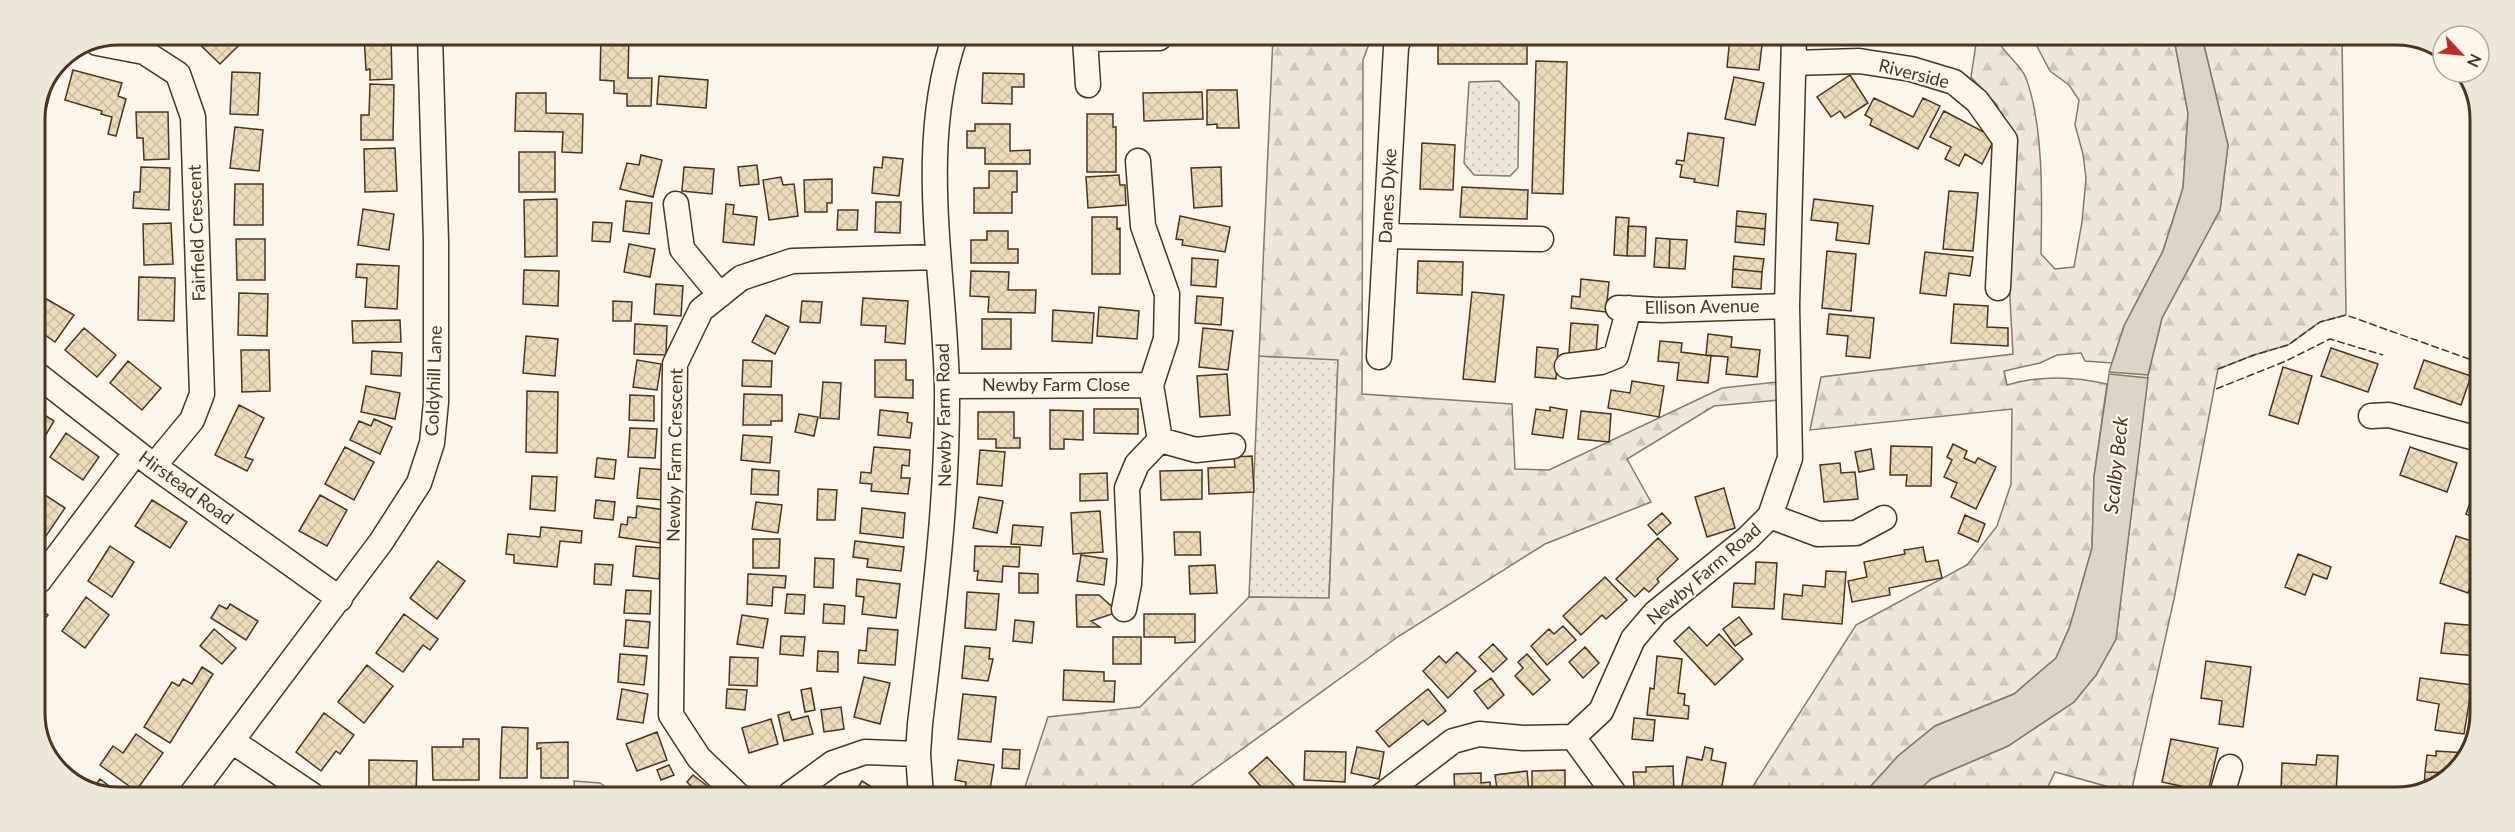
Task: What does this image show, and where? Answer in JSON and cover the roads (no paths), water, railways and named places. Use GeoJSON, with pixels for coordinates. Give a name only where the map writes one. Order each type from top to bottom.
{"type":"FeatureCollection","features":[{"type":"Feature","properties":{"kind":"street","name":"Coldyhill Lane"},"geometry":{"type":"LineString","coordinates":[[197,787],[340,599],[400,515],[419,483],[432,443],[436,402],[436,242],[430,45]]}},
{"type":"Feature","properties":{"kind":"street","name":"Newby Farm Road"},"geometry":{"type":"LineString","coordinates":[[920,787],[918,754],[946,479],[947,386],[938,257],[937,122],[953,45]]}},
{"type":"Feature","properties":{"kind":"street"},"geometry":{"type":"LineString","coordinates":[[1085,45],[1088,85]]}},
{"type":"Feature","properties":{"kind":"street","name":"Danes Dyke"},"geometry":{"type":"LineString","coordinates":[[1379,357],[1397,45]]}},
{"type":"Feature","properties":{"kind":"street","name":"Newby Farm Road"},"geometry":{"type":"LineString","coordinates":[[1573,737],[1600,711],[1633,639],[1655,613],[1748,538],[1770,516],[1790,459],[1787,306],[1794,45]]}},
{"type":"Feature","properties":{"kind":"street","name":"Fairfield Crescent"},"geometry":{"type":"LineString","coordinates":[[45,574],[145,459],[192,420],[202,394],[194,117],[177,74],[144,52],[108,46]]}},
{"type":"Feature","properties":{"kind":"street","name":"Riverside"},"geometry":{"type":"LineString","coordinates":[[1794,63],[1859,61],[1911,69],[1954,82],[1977,101],[2005,140],[1998,288]]}},
{"type":"Feature","properties":{"kind":"street","name":"Newby Farm Close"},"geometry":{"type":"LineString","coordinates":[[947,386],[1151,385],[1166,339],[1167,294],[1143,226],[1146,177]]}},
{"type":"Feature","properties":{"kind":"street"},"geometry":{"type":"LineString","coordinates":[[676,204],[682,249],[720,295]]}},
{"type":"Feature","properties":{"kind":"street"},"geometry":{"type":"LineString","coordinates":[[1386,236],[1541,239]]}},
{"type":"Feature","properties":{"kind":"street","name":"Newby Farm Crescent"},"geometry":{"type":"LineString","coordinates":[[730,787],[699,758],[671,715],[675,364],[701,310],[741,278],[792,261],[938,257]]}},
{"type":"Feature","properties":{"kind":"street","name":"Ellison Avenue"},"geometry":{"type":"LineString","coordinates":[[1567,366],[1601,362],[1616,356],[1623,308],[1787,306]]}},
{"type":"Feature","properties":{"kind":"street","name":"Hirstead Road"},"geometry":{"type":"LineString","coordinates":[[45,381],[145,459],[340,599]]}},
{"type":"Feature","properties":{"kind":"street"},"geometry":{"type":"LineString","coordinates":[[1151,385],[1160,440]]}},
{"type":"Feature","properties":{"kind":"street"},"geometry":{"type":"LineString","coordinates":[[2371,416],[2389,415],[2470,437]]}},
{"type":"Feature","properties":{"kind":"street"},"geometry":{"type":"LineString","coordinates":[[1160,440],[1196,450],[1233,446]]}},
{"type":"Feature","properties":{"kind":"street"},"geometry":{"type":"LineString","coordinates":[[1124,609],[1139,584],[1127,488],[1137,464],[1160,440]]}},
{"type":"Feature","properties":{"kind":"street"},"geometry":{"type":"LineString","coordinates":[[1770,516],[1818,534],[1856,533],[1884,518]]}},
{"type":"Feature","properties":{"kind":"street"},"geometry":{"type":"LineString","coordinates":[[1411,787],[1453,741],[1479,734],[1524,738],[1573,737],[1609,787]]}},
{"type":"Feature","properties":{"kind":"street"},"geometry":{"type":"LineString","coordinates":[[232,741],[300,787]]}},
{"type":"Feature","properties":{"kind":"street"},"geometry":{"type":"LineString","coordinates":[[800,787],[833,763],[865,752],[918,754]]}},
{"type":"Feature","properties":{"kind":"street"},"geometry":{"type":"LineString","coordinates":[[2224,787],[2230,766]]}},
{"type":"Feature","properties":{"kind":"water"},"geometry":{"type":"Polygon","coordinates":[[[2175,45],[2204,45],[2228,145],[2220,210],[2162,318],[2148,375],[2109,372],[2124,326],[2163,251],[2183,188],[2188,113],[2175,45]]]}},
{"type":"Feature","properties":{"kind":"water","name":"Scalby Beck"},"geometry":{"type":"Polygon","coordinates":[[[2109,374],[2148,378],[2116,639],[2096,675],[2074,702],[2008,746],[1931,779],[1922,787],[1870,787],[1898,756],[1935,726],[2014,694],[2056,658],[2070,626],[2092,548],[2094,477],[2109,374]]]}}]}
